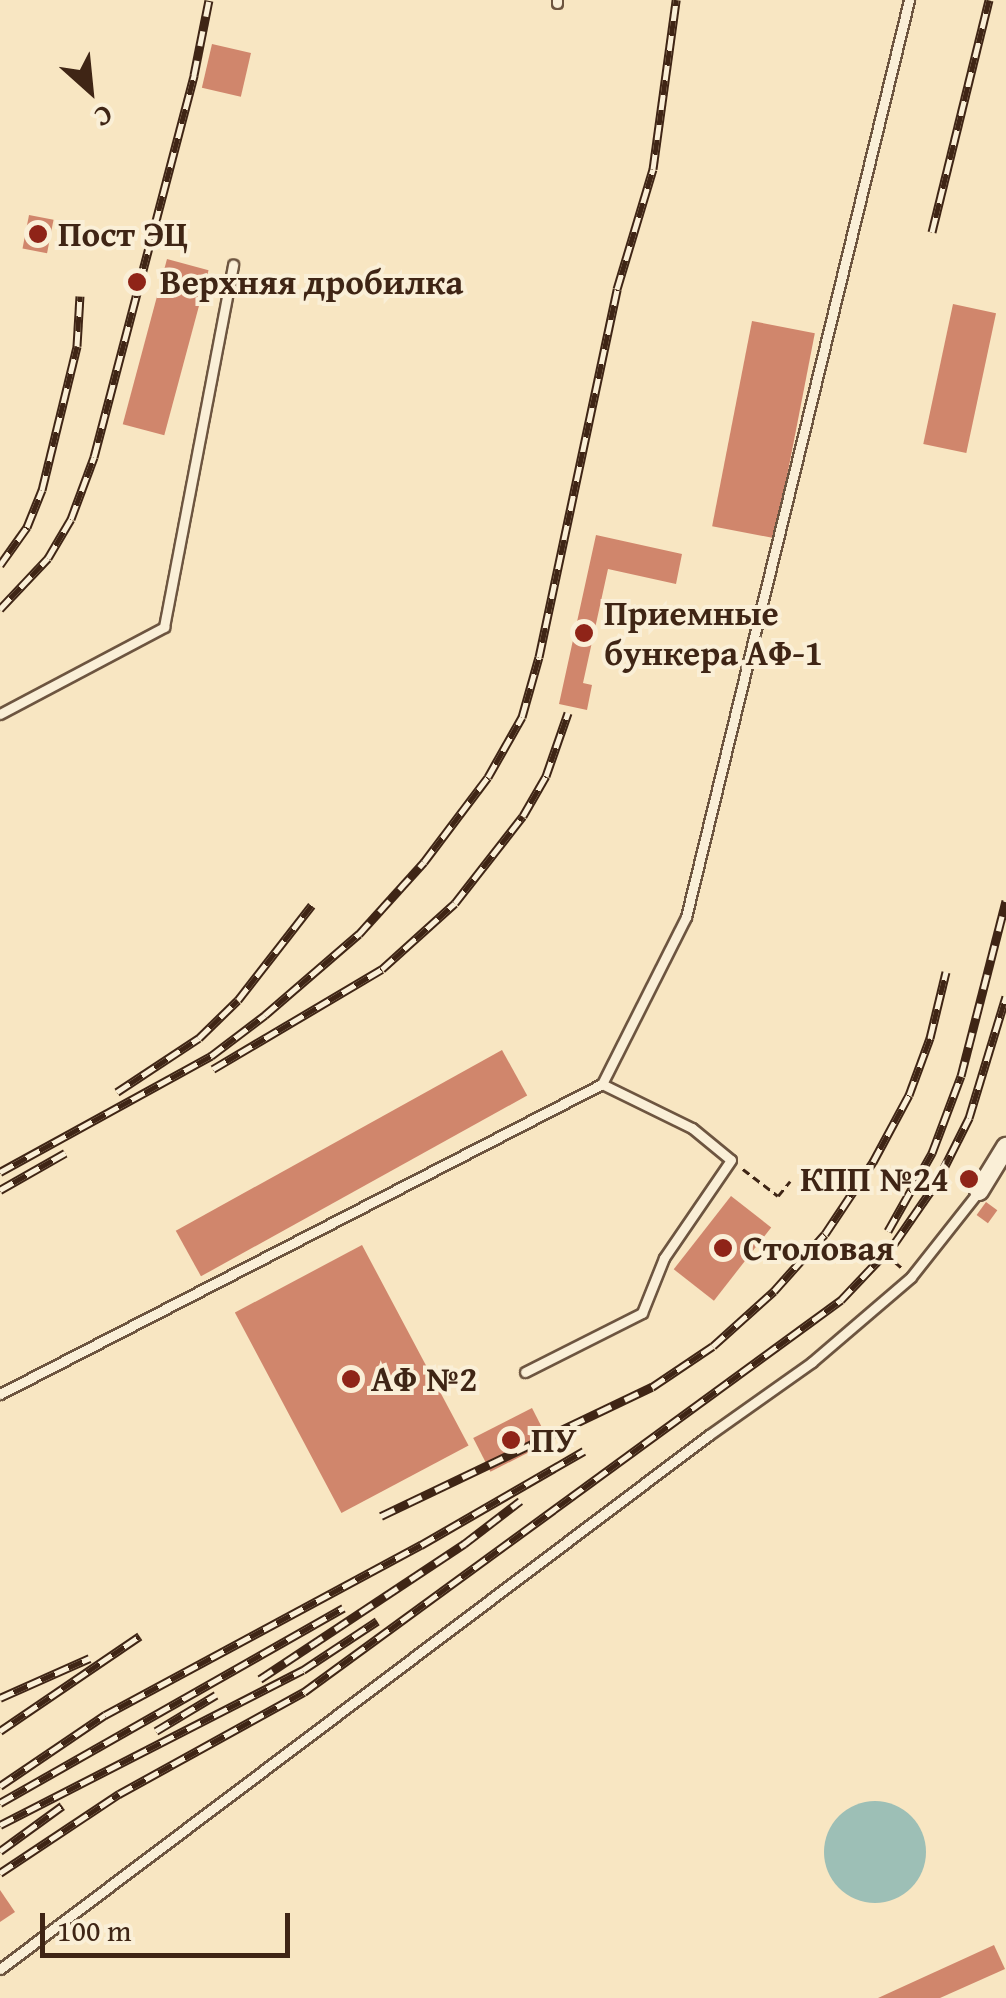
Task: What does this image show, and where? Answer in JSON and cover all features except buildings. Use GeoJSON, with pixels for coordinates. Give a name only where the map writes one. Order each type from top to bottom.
{"type":"FeatureCollection","features":[{"type":"Feature","properties":{"kind":"street"},"geometry":{"type":"LineString","coordinates":[[978,1191],[1006,1147]]}},
{"type":"Feature","properties":{"kind":"lane"},"geometry":{"type":"LineString","coordinates":[[0,1394],[602,1084],[686,917],[909,0]]}},
{"type":"Feature","properties":{"kind":"lane"},"geometry":{"type":"LineString","coordinates":[[0,714],[164,627],[233,264]]}},
{"type":"Feature","properties":{"kind":"lane"},"geometry":{"type":"LineString","coordinates":[[525,1372],[642,1313],[664,1258],[731,1160],[692,1128],[602,1084]]}},
{"type":"Feature","properties":{"kind":"lane"},"geometry":{"type":"LineString","coordinates":[[0,1969],[709,1435],[812,1362],[911,1277],[978,1191]]}},
{"type":"Feature","properties":{"kind":"path"},"geometry":{"type":"LineString","coordinates":[[731,1160],[778,1196],[790,1180]]}},
{"type":"Feature","properties":{"kind":"water"},"geometry":{"type":"Polygon","coordinates":[[[875,1801],[894,1805],[911,1816],[922,1833],[926,1852],[922,1871],[911,1888],[894,1899],[875,1903],[856,1899],[839,1888],[828,1871],[824,1852],[828,1833],[839,1816],[856,1805],[875,1801]]]}},
{"type":"Feature","properties":{"kind":"railway"},"geometry":{"type":"LineString","coordinates":[[0,609],[48,558],[71,519],[94,457],[194,75],[209,0]]}},
{"type":"Feature","properties":{"kind":"railway"},"geometry":{"type":"LineString","coordinates":[[0,1172],[211,1056],[265,1015],[359,934],[424,862],[488,777],[522,717],[539,657],[617,289],[653,169],[676,0]]}},
{"type":"Feature","properties":{"kind":"railway"},"geometry":{"type":"LineString","coordinates":[[932,232],[989,0]]}},
{"type":"Feature","properties":{"kind":"railway"},"geometry":{"type":"LineString","coordinates":[[0,565],[27,527],[42,490],[77,346],[80,296]]}},
{"type":"Feature","properties":{"kind":"railway"},"geometry":{"type":"LineString","coordinates":[[213,1069],[382,969],[455,903],[523,816],[546,776],[568,713]]}},
{"type":"Feature","properties":{"kind":"railway"},"geometry":{"type":"LineString","coordinates":[[888,1231],[932,1153],[961,1076],[1006,901]]}},
{"type":"Feature","properties":{"kind":"railway"},"geometry":{"type":"LineString","coordinates":[[117,1092],[199,1038],[238,1000],[312,905]]}},
{"type":"Feature","properties":{"kind":"railway"},"geometry":{"type":"LineString","coordinates":[[381,1516],[652,1387],[713,1346],[774,1291],[825,1234],[873,1162],[909,1095],[930,1038],[946,972]]}},
{"type":"Feature","properties":{"kind":"railway"},"geometry":{"type":"LineString","coordinates":[[0,1873],[119,1794],[304,1692],[841,1300],[894,1244],[937,1182],[969,1118],[1006,996]]}},
{"type":"Feature","properties":{"kind":"railway"},"geometry":{"type":"LineString","coordinates":[[0,1190],[65,1153]]}},
{"type":"Feature","properties":{"kind":"railway"},"geometry":{"type":"LineString","coordinates":[[0,1786],[105,1715],[421,1545],[584,1451]]}},
{"type":"Feature","properties":{"kind":"railway"},"geometry":{"type":"LineString","coordinates":[[260,1679],[464,1544],[520,1501]]}},
{"type":"Feature","properties":{"kind":"railway"},"geometry":{"type":"LineString","coordinates":[[0,1803],[343,1608]]}},
{"type":"Feature","properties":{"kind":"railway"},"geometry":{"type":"LineString","coordinates":[[0,1825],[303,1670],[377,1621]]}},
{"type":"Feature","properties":{"kind":"railway"},"geometry":{"type":"LineString","coordinates":[[0,1731],[140,1636]]}},
{"type":"Feature","properties":{"kind":"railway"},"geometry":{"type":"LineString","coordinates":[[0,1698],[90,1658]]}},
{"type":"Feature","properties":{"kind":"railway"},"geometry":{"type":"LineString","coordinates":[[156,1731],[216,1695]]}},
{"type":"Feature","properties":{"kind":"railway"},"geometry":{"type":"LineString","coordinates":[[0,1851],[62,1806]]}},
{"type":"Feature","properties":{"kind":"place","name":"Пост ЭЦ"},"geometry":{"type":"Point","coordinates":[38,234]}},
{"type":"Feature","properties":{"kind":"place","name":"Верхняя дробилка"},"geometry":{"type":"Point","coordinates":[137,282]}},
{"type":"Feature","properties":{"kind":"place","name":"Приемные бункера АФ-1"},"geometry":{"type":"Point","coordinates":[584,633]}},
{"type":"Feature","properties":{"kind":"place","name":"КПП №24"},"geometry":{"type":"Point","coordinates":[969,1179]}},
{"type":"Feature","properties":{"kind":"place","name":"Столовая"},"geometry":{"type":"Point","coordinates":[723,1248]}},
{"type":"Feature","properties":{"kind":"place","name":"АФ №2"},"geometry":{"type":"Point","coordinates":[351,1379]}},
{"type":"Feature","properties":{"kind":"place","name":"ПУ"},"geometry":{"type":"Point","coordinates":[511,1440]}}]}
